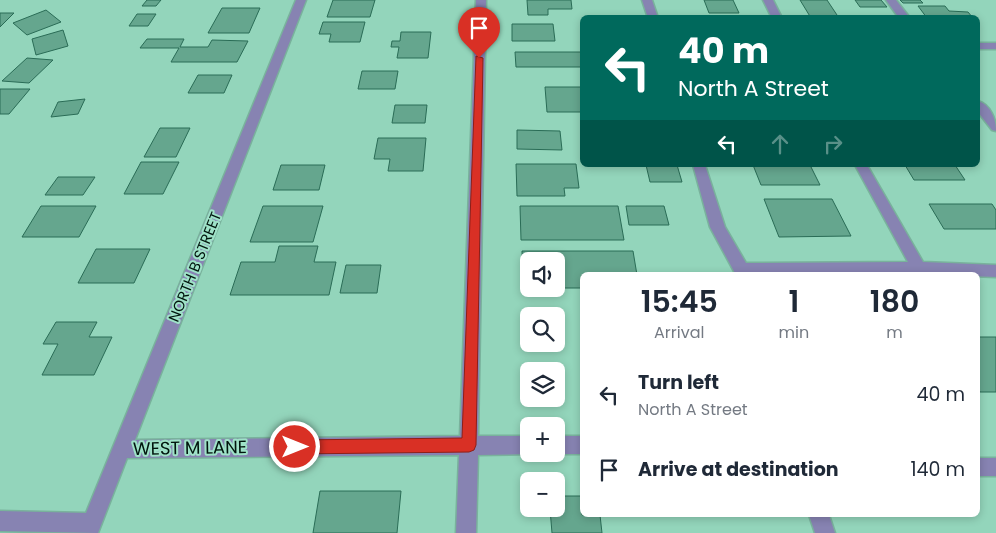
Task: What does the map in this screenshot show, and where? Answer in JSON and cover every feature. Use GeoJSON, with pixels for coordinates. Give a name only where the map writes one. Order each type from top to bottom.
{"type":"FeatureCollection","features":[{"type":"Feature","properties":{"kind":"street","name":"NORTH B STREET"},"geometry":{"type":"LineString","coordinates":[[90,528],[301,0]]}},
{"type":"Feature","properties":{"kind":"street"},"geometry":{"type":"LineString","coordinates":[[466,533],[481,0]]}},
{"type":"Feature","properties":{"kind":"street"},"geometry":{"type":"LineString","coordinates":[[648,0],[652,15]]}},
{"type":"Feature","properties":{"kind":"street"},"geometry":{"type":"LineString","coordinates":[[768,0],[776,15]]}},
{"type":"Feature","properties":{"kind":"street"},"geometry":{"type":"LineString","coordinates":[[891,0],[903,15]]}},
{"type":"Feature","properties":{"kind":"street"},"geometry":{"type":"LineString","coordinates":[[980,46],[996,46]]}},
{"type":"Feature","properties":{"kind":"street"},"geometry":{"type":"LineString","coordinates":[[980,107],[996,127]]}},
{"type":"Feature","properties":{"kind":"street"},"geometry":{"type":"LineString","coordinates":[[700,167],[719,231],[743,272],[919,268],[996,271]]}},
{"type":"Feature","properties":{"kind":"street"},"geometry":{"type":"LineString","coordinates":[[862,167],[919,268]]}},
{"type":"Feature","properties":{"kind":"street"},"geometry":{"type":"LineString","coordinates":[[565,445],[580,444]]}},
{"type":"Feature","properties":{"kind":"street","name":"WEST M LANE"},"geometry":{"type":"LineString","coordinates":[[122,448],[520,445]]}},
{"type":"Feature","properties":{"kind":"street"},"geometry":{"type":"LineString","coordinates":[[980,467],[996,467]]}},
{"type":"Feature","properties":{"kind":"street"},"geometry":{"type":"LineString","coordinates":[[820,517],[825,533]]}},
{"type":"Feature","properties":{"kind":"street"},"geometry":{"type":"LineString","coordinates":[[0,521],[90,528]]}},
{"type":"Feature","properties":{"kind":"building"},"geometry":{"type":"Polygon","coordinates":[[[147,0],[161,0],[156,6],[142,6],[147,0]]]}},
{"type":"Feature","properties":{"kind":"building"},"geometry":{"type":"Polygon","coordinates":[[[333,0],[375,0],[370,17],[327,17],[333,0]]]}},
{"type":"Feature","properties":{"kind":"building"},"geometry":{"type":"Polygon","coordinates":[[[527,0],[571,0],[572,9],[548,9],[548,15],[528,15],[527,0]]]}},
{"type":"Feature","properties":{"kind":"building"},"geometry":{"type":"Polygon","coordinates":[[[704,0],[733,0],[739,13],[709,13],[704,0]]]}},
{"type":"Feature","properties":{"kind":"building"},"geometry":{"type":"Polygon","coordinates":[[[800,0],[827,0],[837,15],[809,15],[800,0]]]}},
{"type":"Feature","properties":{"kind":"building"},"geometry":{"type":"Polygon","coordinates":[[[855,0],[881,0],[887,7],[860,7],[855,0]]]}},
{"type":"Feature","properties":{"kind":"building"},"geometry":{"type":"Polygon","coordinates":[[[900,0],[920,0],[923,3],[903,3],[900,0]]]}},
{"type":"Feature","properties":{"kind":"building"},"geometry":{"type":"Polygon","coordinates":[[[918,6],[945,6],[949,11],[968,12],[970,15],[925,15],[918,6]]]}},
{"type":"Feature","properties":{"kind":"building"},"geometry":{"type":"Polygon","coordinates":[[[222,8],[260,8],[249,33],[208,33],[222,8]]]}},
{"type":"Feature","properties":{"kind":"building"},"geometry":{"type":"Polygon","coordinates":[[[46,10],[61,22],[27,35],[13,23],[46,10]]]}},
{"type":"Feature","properties":{"kind":"building"},"geometry":{"type":"Polygon","coordinates":[[[0,13],[14,13],[0,27],[0,13]]]}},
{"type":"Feature","properties":{"kind":"building"},"geometry":{"type":"Polygon","coordinates":[[[137,14],[156,14],[148,26],[129,26],[137,14]]]}},
{"type":"Feature","properties":{"kind":"building"},"geometry":{"type":"Polygon","coordinates":[[[323,22],[365,22],[360,42],[329,42],[331,34],[319,34],[323,22]]]}},
{"type":"Feature","properties":{"kind":"building"},"geometry":{"type":"Polygon","coordinates":[[[512,24],[553,24],[555,41],[512,41],[512,24]]]}},
{"type":"Feature","properties":{"kind":"building"},"geometry":{"type":"Polygon","coordinates":[[[63,30],[68,46],[36,55],[32,39],[63,30]]]}},
{"type":"Feature","properties":{"kind":"building"},"geometry":{"type":"Polygon","coordinates":[[[401,32],[431,32],[428,58],[397,58],[399,47],[391,47],[392,41],[400,41],[401,32]]]}},
{"type":"Feature","properties":{"kind":"building"},"geometry":{"type":"Polygon","coordinates":[[[147,39],[184,39],[180,47],[208,47],[212,40],[248,41],[237,62],[171,62],[179,48],[140,48],[147,39]]]}},
{"type":"Feature","properties":{"kind":"building"},"geometry":{"type":"Polygon","coordinates":[[[515,52],[580,52],[580,67],[516,67],[515,52]]]}},
{"type":"Feature","properties":{"kind":"building"},"geometry":{"type":"Polygon","coordinates":[[[27,58],[53,60],[29,83],[2,81],[27,58]]]}},
{"type":"Feature","properties":{"kind":"building"},"geometry":{"type":"Polygon","coordinates":[[[362,71],[398,71],[395,89],[358,89],[362,71]]]}},
{"type":"Feature","properties":{"kind":"building"},"geometry":{"type":"Polygon","coordinates":[[[198,75],[232,75],[224,93],[188,93],[198,75]]]}},
{"type":"Feature","properties":{"kind":"building"},"geometry":{"type":"Polygon","coordinates":[[[545,87],[580,87],[580,112],[547,112],[545,87]]]}},
{"type":"Feature","properties":{"kind":"building"},"geometry":{"type":"Polygon","coordinates":[[[0,89],[30,89],[9,114],[0,114],[0,89]]]}},
{"type":"Feature","properties":{"kind":"building"},"geometry":{"type":"Polygon","coordinates":[[[85,99],[78,114],[51,117],[58,102],[85,99]]]}},
{"type":"Feature","properties":{"kind":"building"},"geometry":{"type":"Polygon","coordinates":[[[395,105],[427,105],[425,123],[392,123],[395,105]]]}},
{"type":"Feature","properties":{"kind":"building"},"geometry":{"type":"Polygon","coordinates":[[[160,128],[190,128],[176,157],[144,157],[160,128]]]}},
{"type":"Feature","properties":{"kind":"building"},"geometry":{"type":"Polygon","coordinates":[[[517,130],[560,131],[562,150],[517,149],[517,130]]]}},
{"type":"Feature","properties":{"kind":"building"},"geometry":{"type":"Polygon","coordinates":[[[378,138],[426,138],[423,171],[388,171],[390,159],[374,159],[378,138]]]}},
{"type":"Feature","properties":{"kind":"building"},"geometry":{"type":"Polygon","coordinates":[[[141,162],[179,162],[163,194],[124,194],[141,162]]]}},
{"type":"Feature","properties":{"kind":"building"},"geometry":{"type":"Polygon","coordinates":[[[516,164],[576,164],[579,188],[564,188],[565,196],[517,196],[516,164]]]}},
{"type":"Feature","properties":{"kind":"building"},"geometry":{"type":"Polygon","coordinates":[[[281,165],[325,165],[319,190],[273,190],[281,165]]]}},
{"type":"Feature","properties":{"kind":"building"},"geometry":{"type":"Polygon","coordinates":[[[646,167],[678,167],[682,182],[650,182],[646,167]]]}},
{"type":"Feature","properties":{"kind":"building"},"geometry":{"type":"Polygon","coordinates":[[[754,167],[811,167],[820,185],[761,185],[754,167]]]}},
{"type":"Feature","properties":{"kind":"building"},"geometry":{"type":"Polygon","coordinates":[[[906,167],[956,167],[965,180],[914,180],[906,167]]]}},
{"type":"Feature","properties":{"kind":"building"},"geometry":{"type":"Polygon","coordinates":[[[58,177],[95,177],[83,195],[45,195],[58,177]]]}},
{"type":"Feature","properties":{"kind":"building"},"geometry":{"type":"Polygon","coordinates":[[[764,199],[832,199],[851,236],[779,237],[764,199]]]}},
{"type":"Feature","properties":{"kind":"building"},"geometry":{"type":"Polygon","coordinates":[[[929,204],[992,204],[996,210],[996,229],[944,229],[929,204]]]}},
{"type":"Feature","properties":{"kind":"building"},"geometry":{"type":"Polygon","coordinates":[[[41,206],[96,206],[79,237],[22,237],[41,206]]]}},
{"type":"Feature","properties":{"kind":"building"},"geometry":{"type":"Polygon","coordinates":[[[263,206],[323,206],[313,242],[250,242],[263,206]]]}},
{"type":"Feature","properties":{"kind":"building"},"geometry":{"type":"Polygon","coordinates":[[[520,206],[618,206],[624,240],[521,240],[520,206]]]}},
{"type":"Feature","properties":{"kind":"building"},"geometry":{"type":"Polygon","coordinates":[[[626,206],[664,206],[669,225],[629,225],[626,206]]]}},
{"type":"Feature","properties":{"kind":"building"},"geometry":{"type":"Polygon","coordinates":[[[279,246],[318,246],[314,262],[336,262],[329,295],[230,295],[241,262],[275,262],[279,246]]]}},
{"type":"Feature","properties":{"kind":"building"},"geometry":{"type":"Polygon","coordinates":[[[96,249],[150,249],[134,283],[78,283],[96,249]]]}},
{"type":"Feature","properties":{"kind":"building"},"geometry":{"type":"Polygon","coordinates":[[[522,251],[633,251],[636,272],[580,272],[580,288],[565,288],[565,252],[522,251]]]}},
{"type":"Feature","properties":{"kind":"building"},"geometry":{"type":"Polygon","coordinates":[[[346,265],[381,265],[377,293],[340,293],[346,265]]]}},
{"type":"Feature","properties":{"kind":"building"},"geometry":{"type":"Polygon","coordinates":[[[56,322],[97,322],[89,337],[112,337],[94,375],[42,375],[58,344],[43,344],[56,322]]]}},
{"type":"Feature","properties":{"kind":"building"},"geometry":{"type":"Polygon","coordinates":[[[980,337],[996,337],[996,392],[980,392],[980,337]]]}},
{"type":"Feature","properties":{"kind":"building"},"geometry":{"type":"Polygon","coordinates":[[[320,491],[401,491],[397,533],[313,533],[320,491]]]}},
{"type":"Feature","properties":{"kind":"building"},"geometry":{"type":"Polygon","coordinates":[[[565,496],[580,496],[580,517],[600,517],[602,533],[552,533],[551,517],[565,517],[565,496]]]}},
{"type":"Feature","properties":{"kind":"route"},"geometry":{"type":"LineString","coordinates":[[295,447],[469,445],[479,58]]}}]}
